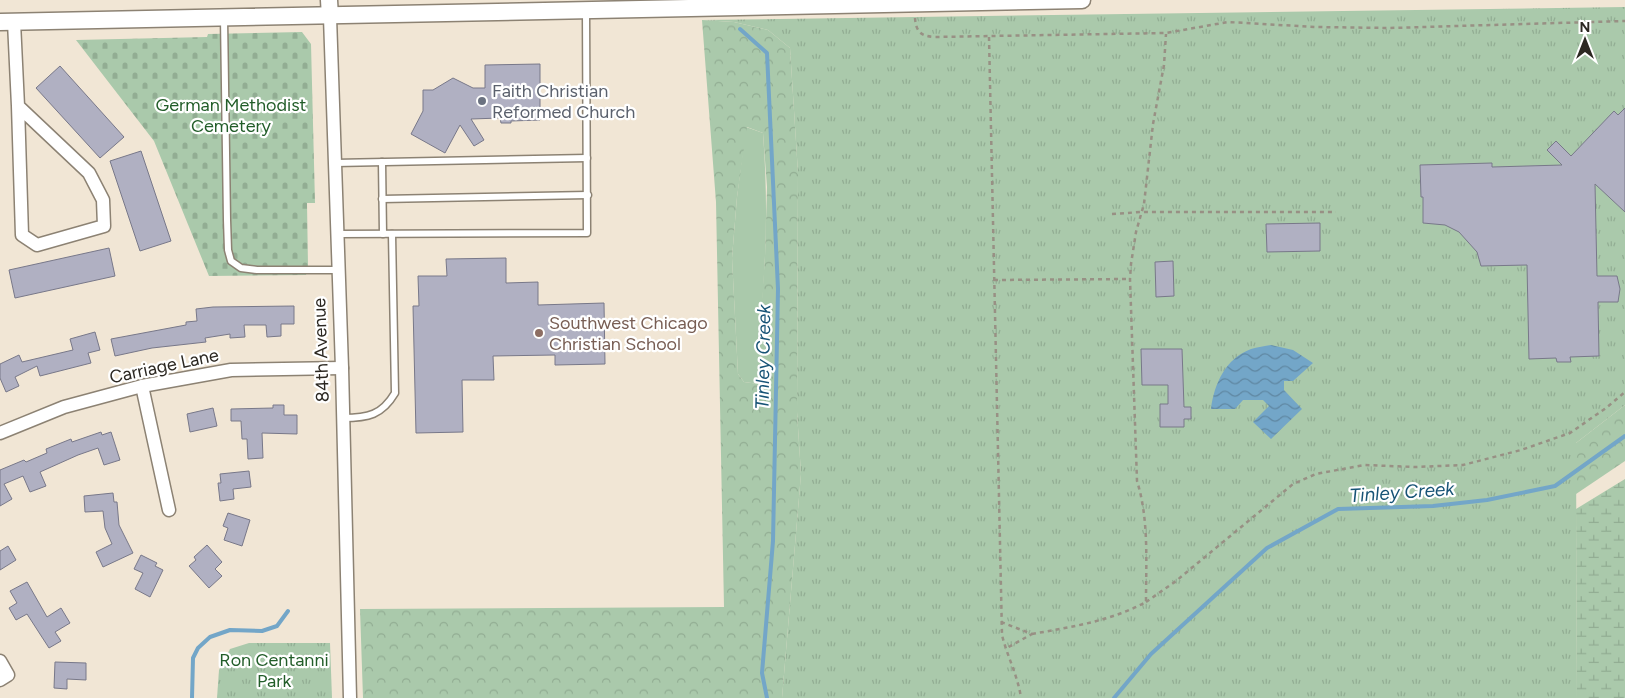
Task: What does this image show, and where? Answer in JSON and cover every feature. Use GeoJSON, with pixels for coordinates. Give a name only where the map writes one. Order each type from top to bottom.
{"type":"FeatureCollection","features":[{"type":"Feature","properties":{"kind":"street","name":"84th Avenue"},"geometry":{"type":"LineString","coordinates":[[329,0],[344,418],[350,698]]}},
{"type":"Feature","properties":{"kind":"street"},"geometry":{"type":"LineString","coordinates":[[18,106],[89,173],[103,200],[104,226],[37,245],[22,234],[18,106],[7,22],[330,17],[899,2],[1082,0]]}},
{"type":"Feature","properties":{"kind":"street","name":"Carriage Lane"},"geometry":{"type":"LineString","coordinates":[[0,432],[64,407],[142,386],[231,370],[342,368]]}},
{"type":"Feature","properties":{"kind":"street"},"geometry":{"type":"LineString","coordinates":[[142,386],[169,510]]}},
{"type":"Feature","properties":{"kind":"street"},"geometry":{"type":"LineString","coordinates":[[0,661],[4,678]]}},
{"type":"Feature","properties":{"kind":"lane"},"geometry":{"type":"LineString","coordinates":[[338,234],[587,233],[586,9]]}},
{"type":"Feature","properties":{"kind":"lane"},"geometry":{"type":"LineString","coordinates":[[224,18],[228,250],[231,262],[241,268],[257,270],[339,270]]}},
{"type":"Feature","properties":{"kind":"lane"},"geometry":{"type":"LineString","coordinates":[[335,163],[587,158]]}},
{"type":"Feature","properties":{"kind":"lane"},"geometry":{"type":"LineString","coordinates":[[382,162],[383,234]]}},
{"type":"Feature","properties":{"kind":"lane"},"geometry":{"type":"LineString","coordinates":[[382,199],[588,195]]}},
{"type":"Feature","properties":{"kind":"lane"},"geometry":{"type":"LineString","coordinates":[[344,418],[363,418],[373,414],[389,403],[395,392],[392,234]]}},
{"type":"Feature","properties":{"kind":"path"},"geometry":{"type":"LineString","coordinates":[[915,13],[917,28],[925,36],[1166,33],[1228,22],[1315,27],[1390,28],[1625,21]]}},
{"type":"Feature","properties":{"kind":"path"},"geometry":{"type":"LineString","coordinates":[[1146,602],[1144,517],[1141,492],[1137,481],[1130,279],[1164,64],[1166,33]]}},
{"type":"Feature","properties":{"kind":"path"},"geometry":{"type":"LineString","coordinates":[[989,36],[1001,622],[1005,649],[1018,682],[1021,698]]}},
{"type":"Feature","properties":{"kind":"path"},"geometry":{"type":"LineString","coordinates":[[1112,214],[1141,212],[1336,212]]}},
{"type":"Feature","properties":{"kind":"path"},"geometry":{"type":"LineString","coordinates":[[994,280],[1130,279]]}},
{"type":"Feature","properties":{"kind":"path"},"geometry":{"type":"LineString","coordinates":[[1005,649],[1032,634],[1073,627],[1128,612],[1146,602],[1176,581],[1293,484],[1316,474],[1364,465],[1414,467],[1463,465],[1521,450],[1570,433],[1625,392]]}},
{"type":"Feature","properties":{"kind":"path"},"geometry":{"type":"LineString","coordinates":[[1001,622],[1032,634]]}},
{"type":"Feature","properties":{"kind":"green space"},"geometry":{"type":"Polygon","coordinates":[[[1625,7],[1625,405],[1576,443],[1577,698],[782,698],[801,474],[797,412],[798,173],[790,48],[768,30],[734,22],[702,20],[1625,7]]]}},
{"type":"Feature","properties":{"kind":"green space"},"geometry":{"type":"Polygon","coordinates":[[[702,20],[734,22],[768,30],[790,48],[798,173],[797,412],[801,474],[782,698],[363,698],[360,609],[724,607],[716,202],[702,20]],[[747,127],[737,197],[732,258],[738,374],[744,382],[759,384],[759,342],[765,256],[767,187],[763,133],[747,127]]]}},
{"type":"Feature","properties":{"kind":"green space","name":"German Methodist Cemetery"},"geometry":{"type":"Polygon","coordinates":[[[302,32],[311,44],[315,203],[307,203],[308,266],[306,275],[209,276],[154,141],[76,40],[207,37],[208,34],[302,32]]]}},
{"type":"Feature","properties":{"kind":"green space"},"geometry":{"type":"Polygon","coordinates":[[[746,127],[763,133],[765,164],[766,241],[759,384],[744,382],[738,374],[732,258],[737,197],[746,127]]]}},
{"type":"Feature","properties":{"kind":"green space"},"geometry":{"type":"Polygon","coordinates":[[[1625,405],[1625,461],[1576,494],[1576,443],[1625,405]]]}},
{"type":"Feature","properties":{"kind":"green space"},"geometry":{"type":"Polygon","coordinates":[[[1625,479],[1625,698],[1577,698],[1576,509],[1625,479]]]}},
{"type":"Feature","properties":{"kind":"green space","name":"Ron Centanni Park"},"geometry":{"type":"Polygon","coordinates":[[[249,643],[330,643],[332,698],[217,698],[219,670],[230,649],[249,643]]]}},
{"type":"Feature","properties":{"kind":"water"},"geometry":{"type":"Polygon","coordinates":[[[1271,345],[1293,350],[1313,363],[1293,381],[1284,381],[1284,390],[1302,409],[1271,439],[1253,422],[1269,406],[1263,400],[1243,400],[1235,409],[1211,409],[1218,381],[1228,365],[1242,353],[1253,348],[1271,345]]]}},
{"type":"Feature","properties":{"kind":"building","name":"Faith Christian Reformed Church"},"geometry":{"type":"Polygon","coordinates":[[[540,64],[540,120],[501,123],[500,118],[471,119],[484,140],[474,146],[460,125],[445,153],[411,134],[423,111],[423,90],[433,90],[453,78],[473,88],[485,88],[485,65],[540,64]]]}},
{"type":"Feature","properties":{"kind":"building"},"geometry":{"type":"Polygon","coordinates":[[[60,66],[124,137],[100,158],[36,88],[60,66]]]}},
{"type":"Feature","properties":{"kind":"building"},"geometry":{"type":"Polygon","coordinates":[[[1625,108],[1625,212],[1595,184],[1597,276],[1617,276],[1620,289],[1618,302],[1598,302],[1599,356],[1570,357],[1571,362],[1557,362],[1556,358],[1529,359],[1527,265],[1481,266],[1477,252],[1459,232],[1445,225],[1423,223],[1420,165],[1492,163],[1492,167],[1562,165],[1547,150],[1556,141],[1571,156],[1614,111],[1618,115],[1625,108]]]}},
{"type":"Feature","properties":{"kind":"building"},"geometry":{"type":"Polygon","coordinates":[[[141,151],[171,241],[140,251],[110,161],[141,151]]]}},
{"type":"Feature","properties":{"kind":"building"},"geometry":{"type":"Polygon","coordinates":[[[1320,223],[1320,251],[1267,252],[1266,224],[1320,223]]]}},
{"type":"Feature","properties":{"kind":"building"},"geometry":{"type":"Polygon","coordinates":[[[109,248],[115,276],[15,298],[9,270],[109,248]]]}},
{"type":"Feature","properties":{"kind":"building"},"geometry":{"type":"Polygon","coordinates":[[[506,258],[506,283],[538,282],[538,305],[604,303],[605,364],[555,365],[555,355],[493,356],[494,380],[462,380],[463,432],[416,433],[413,306],[419,306],[418,276],[447,276],[446,259],[506,258]]]}},
{"type":"Feature","properties":{"kind":"building"},"geometry":{"type":"Polygon","coordinates":[[[1173,261],[1174,296],[1156,297],[1155,262],[1173,261]]]}},
{"type":"Feature","properties":{"kind":"building"},"geometry":{"type":"Polygon","coordinates":[[[294,306],[294,324],[281,324],[281,336],[267,337],[266,325],[244,325],[245,337],[230,338],[230,334],[205,338],[206,342],[152,348],[115,356],[111,339],[186,325],[186,322],[197,321],[196,309],[294,306]]]}},
{"type":"Feature","properties":{"kind":"building"},"geometry":{"type":"Polygon","coordinates":[[[95,332],[100,350],[88,353],[91,363],[40,376],[37,366],[15,377],[19,386],[6,392],[0,378],[0,364],[19,355],[22,362],[73,350],[70,339],[95,332]]]}},
{"type":"Feature","properties":{"kind":"building"},"geometry":{"type":"Polygon","coordinates":[[[1141,349],[1182,349],[1184,407],[1191,407],[1191,419],[1184,419],[1184,427],[1160,427],[1160,404],[1168,404],[1168,385],[1142,385],[1141,349]]]}},
{"type":"Feature","properties":{"kind":"building"},"geometry":{"type":"Polygon","coordinates":[[[273,405],[284,405],[284,415],[297,415],[297,434],[262,433],[263,458],[248,459],[247,439],[242,439],[241,421],[231,421],[231,409],[273,408],[273,405]]]}},
{"type":"Feature","properties":{"kind":"building"},"geometry":{"type":"Polygon","coordinates":[[[213,408],[217,426],[190,432],[187,414],[213,408]]]}},
{"type":"Feature","properties":{"kind":"building"},"geometry":{"type":"Polygon","coordinates":[[[101,432],[102,435],[111,432],[120,460],[104,465],[98,448],[78,455],[40,472],[46,486],[30,492],[23,476],[4,484],[12,499],[0,506],[0,470],[47,453],[46,449],[71,439],[72,442],[101,432]]]}},
{"type":"Feature","properties":{"kind":"building"},"geometry":{"type":"Polygon","coordinates":[[[249,471],[251,487],[233,489],[234,499],[220,501],[218,483],[221,483],[220,474],[249,471]]]}},
{"type":"Feature","properties":{"kind":"building"},"geometry":{"type":"Polygon","coordinates":[[[113,493],[114,502],[117,502],[119,525],[133,553],[103,567],[96,552],[112,544],[105,528],[103,511],[85,512],[84,496],[113,493]]]}},
{"type":"Feature","properties":{"kind":"building"},"geometry":{"type":"Polygon","coordinates":[[[228,513],[250,520],[242,546],[224,540],[228,528],[223,526],[228,513]]]}},
{"type":"Feature","properties":{"kind":"building"},"geometry":{"type":"Polygon","coordinates":[[[207,545],[222,562],[215,569],[222,576],[209,588],[189,566],[196,560],[194,557],[207,545]]]}},
{"type":"Feature","properties":{"kind":"building"},"geometry":{"type":"Polygon","coordinates":[[[8,546],[16,560],[0,570],[0,551],[8,546]]]}},
{"type":"Feature","properties":{"kind":"building"},"geometry":{"type":"Polygon","coordinates":[[[141,555],[157,563],[155,566],[163,570],[150,597],[135,589],[143,573],[134,569],[141,555]]]}},
{"type":"Feature","properties":{"kind":"building"},"geometry":{"type":"Polygon","coordinates":[[[27,582],[47,617],[61,608],[70,623],[55,632],[61,641],[49,648],[27,614],[16,620],[9,608],[17,603],[10,591],[27,582]]]}},
{"type":"Feature","properties":{"kind":"building"},"geometry":{"type":"Polygon","coordinates":[[[55,662],[86,663],[86,680],[67,679],[67,689],[54,688],[55,662]]]}},
{"type":"Feature","properties":{"kind":"waterway","name":"Tinley Creek"},"geometry":{"type":"LineString","coordinates":[[740,29],[767,53],[778,289],[773,541],[762,673],[767,698]]}},
{"type":"Feature","properties":{"kind":"waterway","name":"Tinley Creek"},"geometry":{"type":"LineString","coordinates":[[1114,698],[1151,654],[1267,548],[1338,509],[1433,506],[1487,500],[1555,486],[1625,436]]}},
{"type":"Feature","properties":{"kind":"waterway"},"geometry":{"type":"LineString","coordinates":[[192,698],[193,658],[198,648],[210,637],[230,630],[262,631],[277,626],[288,611]]}},
{"type":"Feature","properties":{"kind":"place","name":"Faith Christian Reformed Church"},"geometry":{"type":"Point","coordinates":[482,101]}},
{"type":"Feature","properties":{"kind":"place","name":"Southwest Chicago Christian School"},"geometry":{"type":"Point","coordinates":[539,333]}}]}
